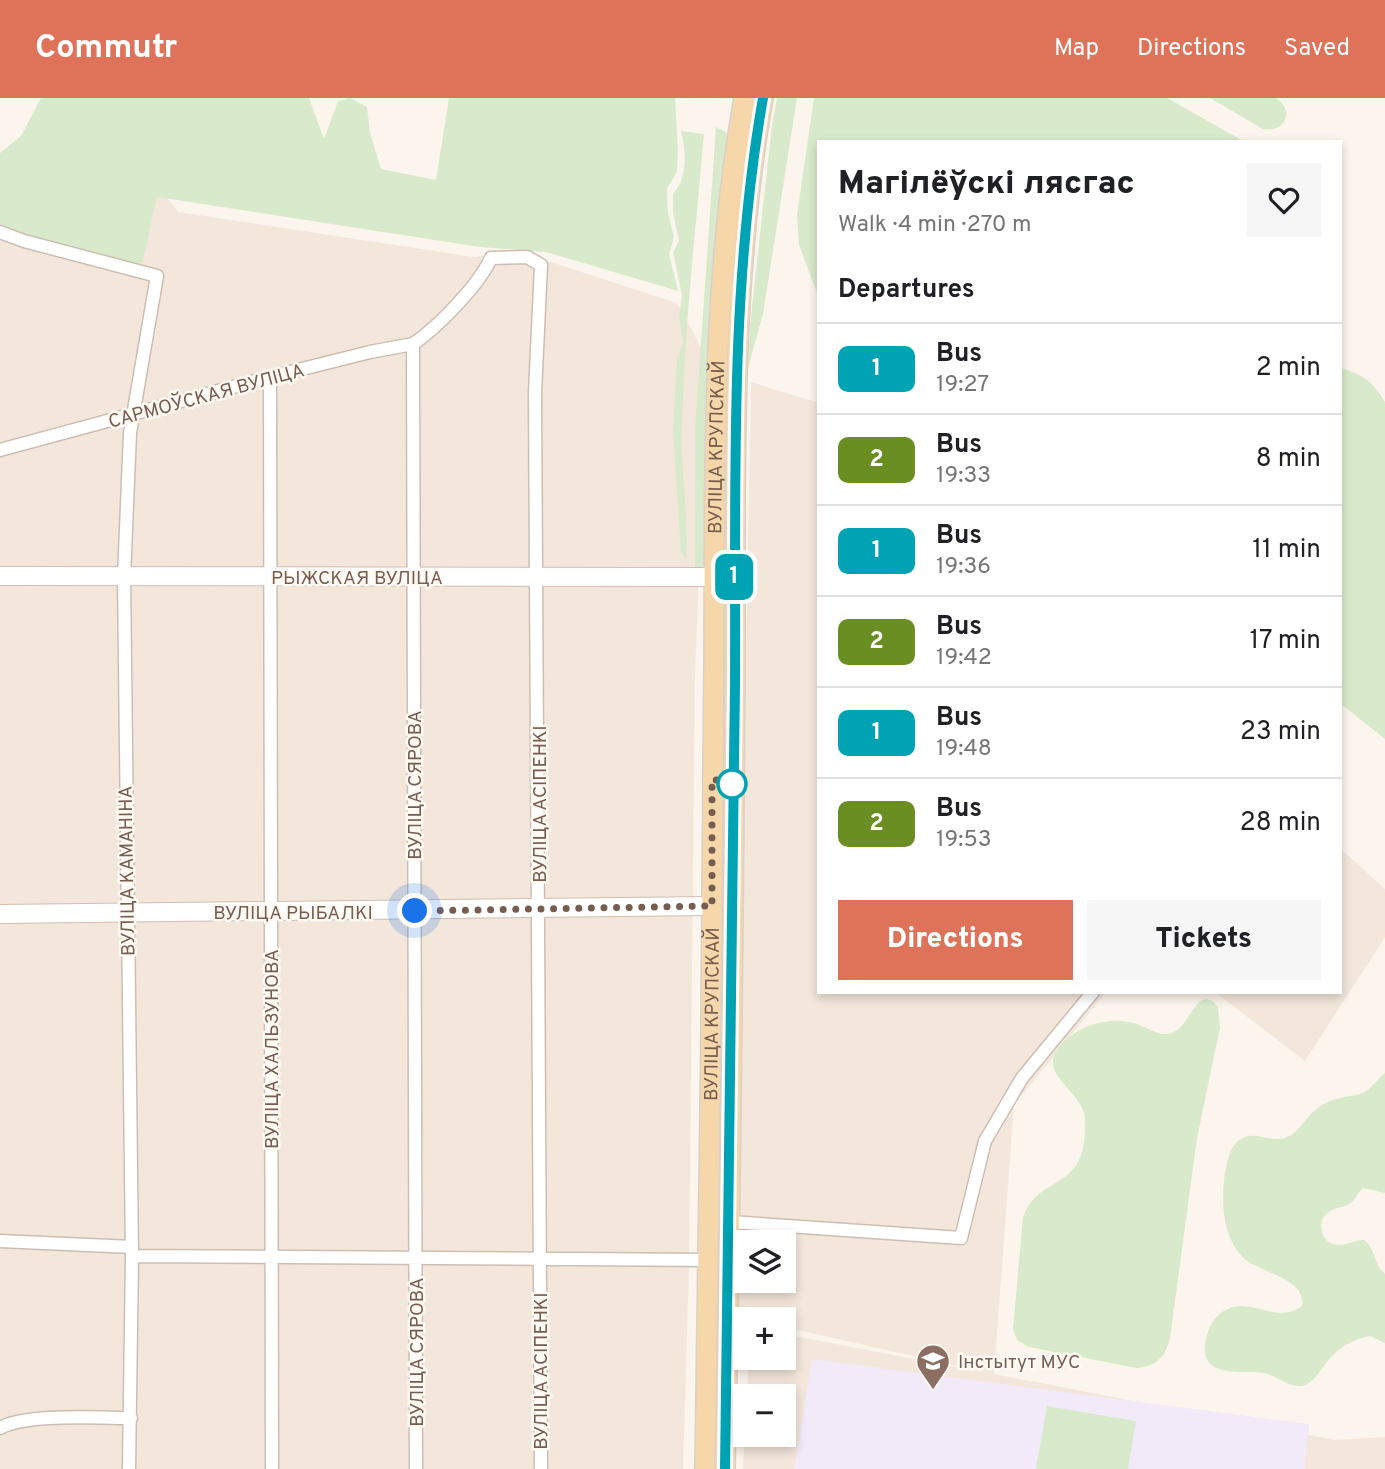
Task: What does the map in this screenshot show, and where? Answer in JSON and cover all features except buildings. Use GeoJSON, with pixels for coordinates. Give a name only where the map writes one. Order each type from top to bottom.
{"type":"FeatureCollection","features":[{"type":"Feature","properties":{"kind":"main road","name":"ВУЛІЦА КРУПСКАЙ"},"geometry":{"type":"LineString","coordinates":[[705,1469],[717,348],[728,218],[744,98]]}},
{"type":"Feature","properties":{"kind":"main road","name":"ВУЛІЦА КРУПСКАЙ"},"geometry":{"type":"LineString","coordinates":[[724,1469],[730,1222],[735,424],[746,220],[763,98]]}},
{"type":"Feature","properties":{"kind":"street","name":"ВУЛІЦА КАМАНІНА"},"geometry":{"type":"LineString","coordinates":[[0,232],[24,241],[157,276],[130,433],[124,577],[132,1252],[129,1469]]}},
{"type":"Feature","properties":{"kind":"street","name":"ВУЛІЦА АСІПЕНКІ"},"geometry":{"type":"LineString","coordinates":[[413,344],[431,332],[486,270],[491,258],[527,257],[541,265],[535,393],[541,1469]]}},
{"type":"Feature","properties":{"kind":"street","name":"САРМОЎСКАЯ ВУЛІЦА"},"geometry":{"type":"LineString","coordinates":[[0,450],[270,377],[413,344]]}},
{"type":"Feature","properties":{"kind":"street","name":"ВУЛІЦА СЯРОВА"},"geometry":{"type":"LineString","coordinates":[[413,344],[416,1469]]}},
{"type":"Feature","properties":{"kind":"street","name":"ВУЛІЦА ХАЛЬЗУНОВА"},"geometry":{"type":"LineString","coordinates":[[270,377],[272,1469]]}},
{"type":"Feature","properties":{"kind":"street","name":"РЫЖСКАЯ ВУЛІЦА"},"geometry":{"type":"LineString","coordinates":[[0,576],[713,577]]}},
{"type":"Feature","properties":{"kind":"street","name":"ВУЛІЦА РЫБАЛКІ"},"geometry":{"type":"LineString","coordinates":[[0,914],[712,906]]}},
{"type":"Feature","properties":{"kind":"street"},"geometry":{"type":"LineString","coordinates":[[730,1222],[961,1238],[985,1141],[1022,1079],[1091,994]]}},
{"type":"Feature","properties":{"kind":"street"},"geometry":{"type":"LineString","coordinates":[[0,1241],[132,1252],[271,1258],[709,1260]]}},
{"type":"Feature","properties":{"kind":"street"},"geometry":{"type":"LineString","coordinates":[[0,1428],[8,1423],[41,1420],[131,1418]]}},
{"type":"Feature","properties":{"kind":"shaded area"},"geometry":{"type":"Polygon","coordinates":[[[0,166],[158,186],[178,212],[474,257],[520,252],[677,303],[708,360],[695,672],[689,1267],[683,1469],[0,1469],[0,166]]]}},
{"type":"Feature","properties":{"kind":"shaded area"},"geometry":{"type":"Polygon","coordinates":[[[751,382],[817,402],[817,994],[1104,994],[1014,1105],[994,1374],[1335,1440],[1385,1437],[1385,1469],[743,1469],[744,1447],[796,1447],[796,1384],[748,1384],[748,1370],[796,1370],[796,1336],[993,1374],[796,1330],[796,1307],[734,1307],[734,1293],[796,1293],[796,1230],[736,1230],[751,382]]]}},
{"type":"Feature","properties":{"kind":"shaded area"},"geometry":{"type":"Polygon","coordinates":[[[1342,850],[1385,889],[1385,937],[1305,1061],[1218,994],[1342,994],[1342,850]]]}},
{"type":"Feature","properties":{"kind":"shaded area","name":"Інстытут МУС"},"geometry":{"type":"Polygon","coordinates":[[[812,1359],[1309,1424],[1305,1469],[794,1469],[812,1359]]]}},
{"type":"Feature","properties":{"kind":"green space"},"geometry":{"type":"Polygon","coordinates":[[[41,98],[309,98],[324,139],[338,101],[350,98],[367,107],[370,133],[381,169],[436,180],[449,98],[675,98],[677,172],[667,189],[668,213],[674,237],[669,254],[678,291],[546,252],[480,247],[157,197],[142,264],[36,245],[0,224],[0,153],[21,136],[41,98]]]}},
{"type":"Feature","properties":{"kind":"green space"},"geometry":{"type":"Polygon","coordinates":[[[777,98],[797,98],[763,314],[748,368],[750,325],[777,98]]]}},
{"type":"Feature","properties":{"kind":"green space"},"geometry":{"type":"Polygon","coordinates":[[[814,98],[1167,98],[1241,140],[817,140],[817,293],[799,245],[797,215],[814,98]]]}},
{"type":"Feature","properties":{"kind":"green space"},"geometry":{"type":"Polygon","coordinates":[[[1210,98],[1276,98],[1285,108],[1285,120],[1277,128],[1263,129],[1210,98]]]}},
{"type":"Feature","properties":{"kind":"green space"},"geometry":{"type":"Polygon","coordinates":[[[716,127],[726,132],[729,140],[707,435],[705,559],[701,571],[695,573],[695,429],[716,127]]]}},
{"type":"Feature","properties":{"kind":"green space"},"geometry":{"type":"Polygon","coordinates":[[[681,131],[704,134],[683,404],[686,560],[681,552],[673,430],[677,358],[683,342],[679,318],[682,295],[673,252],[679,241],[673,212],[673,194],[683,172],[684,147],[681,131]]]}},
{"type":"Feature","properties":{"kind":"green space"},"geometry":{"type":"Polygon","coordinates":[[[1342,368],[1367,380],[1385,402],[1385,739],[1342,705],[1342,368]]]}},
{"type":"Feature","properties":{"kind":"green space"},"geometry":{"type":"Polygon","coordinates":[[[1200,1001],[1213,1001],[1218,1007],[1220,1028],[1197,1138],[1166,1351],[1155,1363],[1136,1368],[1029,1347],[1017,1340],[1013,1329],[1023,1217],[1030,1203],[1039,1194],[1069,1174],[1077,1164],[1085,1131],[1083,1110],[1054,1068],[1053,1059],[1057,1050],[1074,1033],[1109,1021],[1137,1024],[1158,1033],[1172,1033],[1181,1027],[1200,1001]]]}},
{"type":"Feature","properties":{"kind":"green space"},"geometry":{"type":"Polygon","coordinates":[[[1385,1073],[1385,1193],[1363,1188],[1349,1204],[1329,1212],[1321,1226],[1324,1236],[1331,1243],[1340,1245],[1364,1240],[1371,1247],[1378,1266],[1385,1274],[1385,1343],[1370,1336],[1352,1342],[1335,1353],[1314,1379],[1303,1386],[1292,1385],[1264,1373],[1226,1371],[1210,1364],[1205,1346],[1214,1319],[1221,1313],[1241,1306],[1282,1313],[1302,1306],[1302,1297],[1297,1289],[1245,1259],[1231,1239],[1225,1223],[1223,1198],[1226,1170],[1233,1147],[1245,1137],[1279,1139],[1290,1136],[1321,1105],[1363,1093],[1385,1073]]]}},
{"type":"Feature","properties":{"kind":"green space"},"geometry":{"type":"Polygon","coordinates":[[[1047,1406],[1136,1421],[1128,1469],[1036,1469],[1047,1406]]]}},
{"type":"Feature","properties":{"kind":"bus line","name":"1"},"geometry":{"type":"LineString","coordinates":[[725,1469],[730,1222],[735,436],[746,220],[763,98]]}},
{"type":"Feature","properties":{"kind":"place","name":"Інстытут МУС"},"geometry":{"type":"Point","coordinates":[933,1391]}},
{"type":"Feature","properties":{"kind":"route"},"geometry":{"type":"LineString","coordinates":[[415,911],[712,906],[712,779],[732,784]]}}]}
